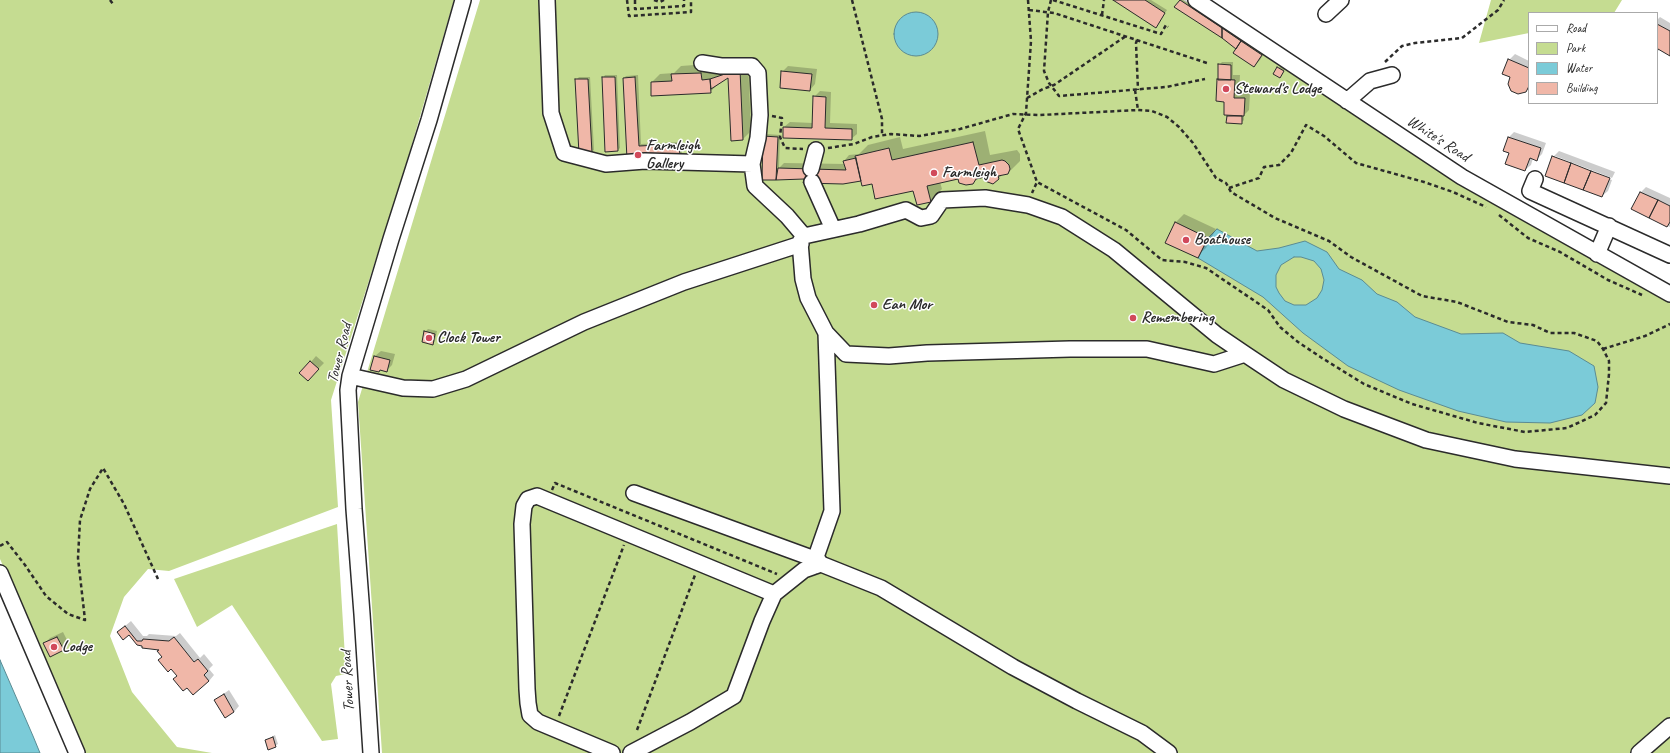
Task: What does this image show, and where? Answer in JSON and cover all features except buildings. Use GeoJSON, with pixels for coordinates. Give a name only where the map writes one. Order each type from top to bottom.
{"type":"FeatureCollection","features":[{"type":"Feature","properties":{"kind":"street","name":"Tower Road"},"geometry":{"type":"LineString","coordinates":[[371,753],[348,400],[350,376],[391,239],[429,120],[463,0]]}},
{"type":"Feature","properties":{"kind":"street"},"geometry":{"type":"LineString","coordinates":[[548,0],[551,113],[564,153],[606,164],[646,161],[752,164]]}},
{"type":"Feature","properties":{"kind":"street","name":"White's Road"},"geometry":{"type":"LineString","coordinates":[[1196,0],[1462,177],[1670,294]]}},
{"type":"Feature","properties":{"kind":"street"},"geometry":{"type":"LineString","coordinates":[[1326,14],[1341,0]]}},
{"type":"Feature","properties":{"kind":"street"},"geometry":{"type":"LineString","coordinates":[[702,63],[721,66],[752,66],[758,73],[760,115],[758,138],[752,164],[755,186],[787,216],[802,240],[803,279],[808,298],[826,333],[846,354],[889,356],[927,352],[1147,349],[1214,364],[1245,354]]}},
{"type":"Feature","properties":{"kind":"street"},"geometry":{"type":"LineString","coordinates":[[1347,101],[1388,69]]}},
{"type":"Feature","properties":{"kind":"street"},"geometry":{"type":"LineString","coordinates":[[816,150],[811,176],[833,229]]}},
{"type":"Feature","properties":{"kind":"street"},"geometry":{"type":"LineString","coordinates":[[1535,179],[1530,191],[1670,255]]}},
{"type":"Feature","properties":{"kind":"street"},"geometry":{"type":"LineString","coordinates":[[350,376],[403,388],[433,389],[466,379],[584,322],[684,282],[833,229],[859,224],[906,210],[921,218],[931,216],[942,200],[986,198],[1028,205],[1062,217],[1114,250],[1217,336],[1284,380],[1344,409],[1426,440],[1515,459],[1670,476]]}},
{"type":"Feature","properties":{"kind":"street"},"geometry":{"type":"LineString","coordinates":[[1597,254],[1609,226]]}},
{"type":"Feature","properties":{"kind":"street"},"geometry":{"type":"LineString","coordinates":[[818,565],[816,557],[832,511],[826,333]]}},
{"type":"Feature","properties":{"kind":"street"},"geometry":{"type":"LineString","coordinates":[[634,492],[808,557],[818,565],[881,588],[1013,667],[1142,733],[1169,753]]}},
{"type":"Feature","properties":{"kind":"street"},"geometry":{"type":"LineString","coordinates":[[612,753],[538,722],[530,715],[528,703],[522,524],[524,506],[528,499],[537,496],[774,594]]}},
{"type":"Feature","properties":{"kind":"street"},"geometry":{"type":"LineString","coordinates":[[631,753],[690,722],[734,696],[762,621],[774,594],[804,570],[818,565]]}},
{"type":"Feature","properties":{"kind":"street"},"geometry":{"type":"LineString","coordinates":[[0,573],[77,753]]}},
{"type":"Feature","properties":{"kind":"street"},"geometry":{"type":"LineString","coordinates":[[1639,753],[1670,726]]}},
{"type":"Feature","properties":{"kind":"path"},"geometry":{"type":"LineString","coordinates":[[110,0],[113,4]]}},
{"type":"Feature","properties":{"kind":"path"},"geometry":{"type":"LineString","coordinates":[[628,0],[629,16],[691,12],[691,0]]}},
{"type":"Feature","properties":{"kind":"path"},"geometry":{"type":"LineString","coordinates":[[634,0],[635,9],[684,6],[684,0]]}},
{"type":"Feature","properties":{"kind":"path"},"geometry":{"type":"LineString","coordinates":[[654,0],[660,2],[664,0]]}},
{"type":"Feature","properties":{"kind":"path"},"geometry":{"type":"LineString","coordinates":[[852,0],[882,120],[882,136]]}},
{"type":"Feature","properties":{"kind":"path"},"geometry":{"type":"LineString","coordinates":[[1028,0],[1031,41],[1026,113],[1018,129],[1037,182],[1028,205]]}},
{"type":"Feature","properties":{"kind":"path"},"geometry":{"type":"LineString","coordinates":[[1168,27],[1166,25],[1161,34],[1052,0],[1048,12],[1044,71],[1051,86],[1059,96],[1166,87],[1205,79]]}},
{"type":"Feature","properties":{"kind":"path"},"geometry":{"type":"LineString","coordinates":[[1102,15],[1104,0]]}},
{"type":"Feature","properties":{"kind":"path"},"geometry":{"type":"LineString","coordinates":[[1388,69],[1402,46],[1415,43],[1462,38],[1498,10],[1504,0]]}},
{"type":"Feature","properties":{"kind":"path"},"geometry":{"type":"LineString","coordinates":[[660,2],[660,7]]}},
{"type":"Feature","properties":{"kind":"path"},"geometry":{"type":"LineString","coordinates":[[1029,10],[1048,12],[1207,63]]}},
{"type":"Feature","properties":{"kind":"path"},"geometry":{"type":"LineString","coordinates":[[1027,98],[1051,86],[1126,36]]}},
{"type":"Feature","properties":{"kind":"path"},"geometry":{"type":"LineString","coordinates":[[1137,40],[1136,90],[1138,110]]}},
{"type":"Feature","properties":{"kind":"path"},"geometry":{"type":"LineString","coordinates":[[760,115],[782,118],[780,137],[786,148],[816,150],[854,144],[872,137],[891,134],[919,136],[960,129],[1013,114],[1026,113],[1040,115],[1138,110],[1152,111],[1167,117],[1179,127],[1216,178],[1226,183],[1231,192],[1256,208],[1328,240],[1351,257],[1422,296],[1457,302],[1508,322],[1533,325],[1550,333],[1574,333],[1596,341],[1603,349],[1609,361],[1606,403],[1595,415],[1567,428],[1525,432],[1478,423],[1412,404],[1364,384],[1322,358],[1298,342],[1280,327],[1268,310],[1206,268],[1185,262],[1162,260],[1126,230],[1037,182]]}},
{"type":"Feature","properties":{"kind":"path"},"geometry":{"type":"LineString","coordinates":[[1229,188],[1259,178],[1264,167],[1279,165],[1291,153],[1306,126],[1324,136],[1356,163],[1424,182],[1453,192],[1488,208]]}},
{"type":"Feature","properties":{"kind":"path"},"geometry":{"type":"LineString","coordinates":[[1495,212],[1528,238],[1560,252],[1608,280],[1644,296]]}},
{"type":"Feature","properties":{"kind":"path"},"geometry":{"type":"LineString","coordinates":[[1603,349],[1646,336],[1670,324]]}},
{"type":"Feature","properties":{"kind":"path"},"geometry":{"type":"LineString","coordinates":[[0,546],[7,542],[46,596],[68,614],[85,620],[78,558],[80,520],[90,489],[103,468],[124,504],[158,579]]}},
{"type":"Feature","properties":{"kind":"path"},"geometry":{"type":"LineString","coordinates":[[549,501],[555,483],[779,575]]}},
{"type":"Feature","properties":{"kind":"path"},"geometry":{"type":"LineString","coordinates":[[554,728],[635,516]]}},
{"type":"Feature","properties":{"kind":"path"},"geometry":{"type":"LineString","coordinates":[[637,730],[706,545]]}},
{"type":"Feature","properties":{"kind":"green space"},"geometry":{"type":"Polygon","coordinates":[[[0,0],[454,0],[407,161],[331,400],[338,507],[169,571],[148,569],[124,597],[110,636],[132,692],[177,747],[212,753],[85,753],[0,559],[0,0]]]}},
{"type":"Feature","properties":{"kind":"green space","name":"Farmleigh"},"geometry":{"type":"Polygon","coordinates":[[[480,0],[1183,0],[1255,47],[1670,301],[1670,753],[382,753],[358,402],[480,0]]]}},
{"type":"Feature","properties":{"kind":"green space"},"geometry":{"type":"Polygon","coordinates":[[[1491,0],[1622,0],[1615,12],[1528,12],[1528,33],[1479,43],[1491,0]]]}},
{"type":"Feature","properties":{"kind":"green space"},"geometry":{"type":"Polygon","coordinates":[[[337,524],[346,674],[336,676],[331,684],[338,739],[322,741],[232,605],[197,627],[174,579],[337,524]]]}},
{"type":"Feature","properties":{"kind":"water"},"geometry":{"type":"Polygon","coordinates":[[[916,12],[928,16],[934,22],[938,34],[934,46],[928,52],[916,56],[904,52],[898,46],[894,34],[898,22],[904,16],[916,12]]]}},
{"type":"Feature","properties":{"kind":"water"},"geometry":{"type":"Polygon","coordinates":[[[1217,229],[1257,251],[1279,248],[1305,241],[1327,252],[1339,269],[1362,280],[1377,294],[1397,302],[1415,317],[1461,334],[1503,333],[1520,343],[1569,351],[1594,366],[1598,387],[1595,403],[1582,415],[1550,423],[1506,422],[1458,411],[1399,390],[1348,366],[1303,333],[1263,297],[1198,258],[1208,238],[1217,229]],[[1294,257],[1281,265],[1276,275],[1276,287],[1279,293],[1285,301],[1294,305],[1306,305],[1317,298],[1322,290],[1324,280],[1321,269],[1314,261],[1301,257],[1294,257]]]}},
{"type":"Feature","properties":{"kind":"water"},"geometry":{"type":"Polygon","coordinates":[[[0,660],[33,736],[40,753],[0,753],[0,660]]]}},
{"type":"Feature","properties":{"kind":"place","name":"Steward's Lodge"},"geometry":{"type":"Point","coordinates":[1226,89]}},
{"type":"Feature","properties":{"kind":"place","name":"Farmleigh Gallery"},"geometry":{"type":"Point","coordinates":[638,155]}},
{"type":"Feature","properties":{"kind":"place","name":"Farmleigh"},"geometry":{"type":"Point","coordinates":[934,173]}},
{"type":"Feature","properties":{"kind":"place","name":"Boathouse"},"geometry":{"type":"Point","coordinates":[1186,240]}},
{"type":"Feature","properties":{"kind":"place","name":"Ean Mor"},"geometry":{"type":"Point","coordinates":[874,305]}},
{"type":"Feature","properties":{"kind":"place","name":"Remembering"},"geometry":{"type":"Point","coordinates":[1133,318]}},
{"type":"Feature","properties":{"kind":"place","name":"Clock Tower"},"geometry":{"type":"Point","coordinates":[429,338]}},
{"type":"Feature","properties":{"kind":"place","name":"Lodge"},"geometry":{"type":"Point","coordinates":[54,647]}}]}
